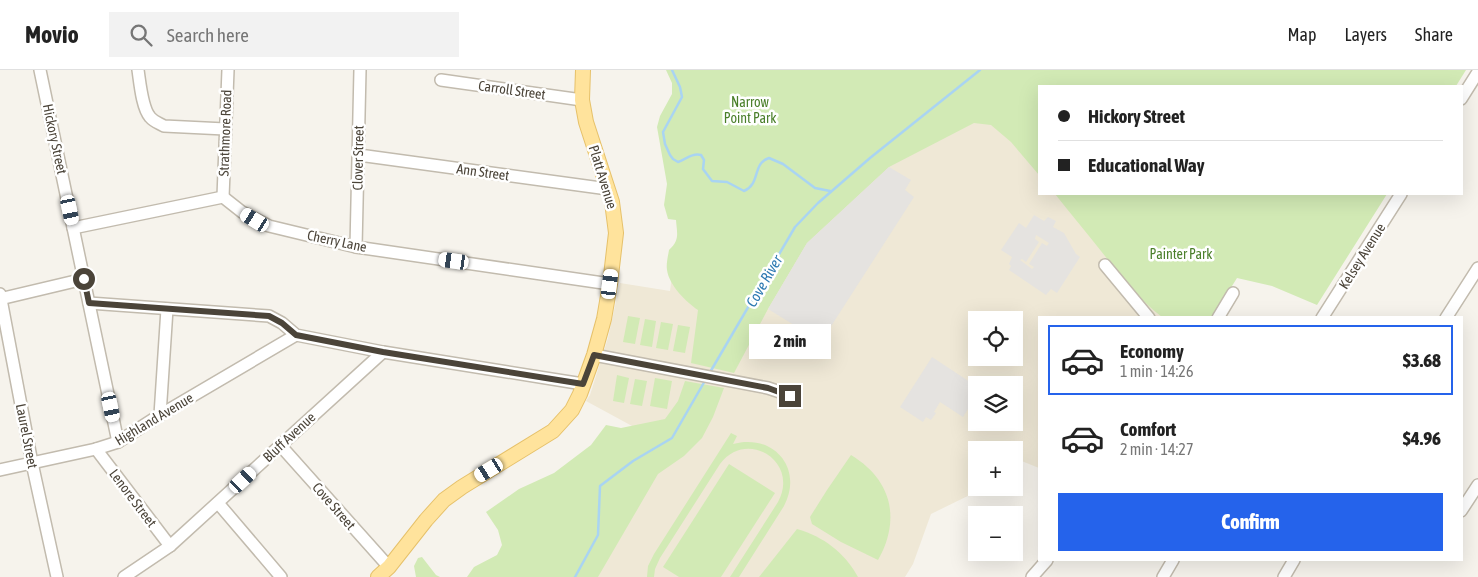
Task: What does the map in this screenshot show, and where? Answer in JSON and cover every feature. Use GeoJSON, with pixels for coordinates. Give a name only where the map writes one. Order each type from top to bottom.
{"type":"FeatureCollection","features":[{"type":"Feature","properties":{"kind":"main road","name":"Platt Avenue"},"geometry":{"type":"LineString","coordinates":[[383,572],[426,520],[451,495],[553,430],[572,410],[583,384],[594,355],[604,319],[616,233],[612,202],[586,122],[582,100],[583,70]]}},
{"type":"Feature","properties":{"kind":"street","name":"Hickory Street"},"geometry":{"type":"LineString","coordinates":[[40,70],[118,442]]}},
{"type":"Feature","properties":{"kind":"street"},"geometry":{"type":"LineString","coordinates":[[138,70],[146,110],[149,117],[156,122],[164,126],[225,129]]}},
{"type":"Feature","properties":{"kind":"street","name":"Strathmore Road"},"geometry":{"type":"LineString","coordinates":[[223,197],[228,70]]}},
{"type":"Feature","properties":{"kind":"street","name":"Clover Street"},"geometry":{"type":"LineString","coordinates":[[356,246],[360,70]]}},
{"type":"Feature","properties":{"kind":"street"},"geometry":{"type":"LineString","coordinates":[[1463,96],[1477,77]]}},
{"type":"Feature","properties":{"kind":"street","name":"Carroll Street"},"geometry":{"type":"LineString","coordinates":[[441,80],[582,100]]}},
{"type":"Feature","properties":{"kind":"street","name":"Ann Street"},"geometry":{"type":"LineString","coordinates":[[359,155],[608,189]]}},
{"type":"Feature","properties":{"kind":"street","name":"Kelsey Avenue"},"geometry":{"type":"LineString","coordinates":[[1323,316],[1400,195]]}},
{"type":"Feature","properties":{"kind":"street"},"geometry":{"type":"LineString","coordinates":[[73,228],[223,197]]}},
{"type":"Feature","properties":{"kind":"street","name":"Cherry Lane"},"geometry":{"type":"LineString","coordinates":[[223,197],[242,212],[268,226],[356,246],[610,284]]}},
{"type":"Feature","properties":{"kind":"street"},"geometry":{"type":"LineString","coordinates":[[1105,265],[1147,316]]}},
{"type":"Feature","properties":{"kind":"street"},"geometry":{"type":"LineString","coordinates":[[1447,316],[1478,268]]}},
{"type":"Feature","properties":{"kind":"street"},"geometry":{"type":"LineString","coordinates":[[0,298],[84,279]]}},
{"type":"Feature","properties":{"kind":"street"},"geometry":{"type":"LineString","coordinates":[[1219,316],[1233,293]]}},
{"type":"Feature","properties":{"kind":"street","name":"Laurel Street"},"geometry":{"type":"LineString","coordinates":[[0,298],[32,463],[57,577]]}},
{"type":"Feature","properties":{"kind":"street"},"geometry":{"type":"LineString","coordinates":[[89,303],[269,316],[282,323],[296,335],[383,352],[583,384]]}},
{"type":"Feature","properties":{"kind":"street"},"geometry":{"type":"LineString","coordinates":[[160,415],[167,309]]}},
{"type":"Feature","properties":{"kind":"street","name":"Highland Avenue"},"geometry":{"type":"LineString","coordinates":[[0,470],[96,449],[118,442],[160,415],[296,335]]}},
{"type":"Feature","properties":{"kind":"street","name":"Bluff Avenue"},"geometry":{"type":"LineString","coordinates":[[124,577],[170,546],[383,352]]}},
{"type":"Feature","properties":{"kind":"street"},"geometry":{"type":"LineString","coordinates":[[594,355],[768,388],[796,399]]}},
{"type":"Feature","properties":{"kind":"street","name":"Cove Street"},"geometry":{"type":"LineString","coordinates":[[280,445],[383,572]]}},
{"type":"Feature","properties":{"kind":"street","name":"Lenore Street"},"geometry":{"type":"LineString","coordinates":[[96,449],[170,546]]}},
{"type":"Feature","properties":{"kind":"street"},"geometry":{"type":"LineString","coordinates":[[1463,508],[1478,485]]}},
{"type":"Feature","properties":{"kind":"street"},"geometry":{"type":"LineString","coordinates":[[218,503],[282,577]]}},
{"type":"Feature","properties":{"kind":"street"},"geometry":{"type":"LineString","coordinates":[[1032,577],[1046,561]]}},
{"type":"Feature","properties":{"kind":"street"},"geometry":{"type":"LineString","coordinates":[[1163,577],[1172,561]]}},
{"type":"Feature","properties":{"kind":"street"},"geometry":{"type":"LineString","coordinates":[[1284,577],[1293,561]]}},
{"type":"Feature","properties":{"kind":"shaded area"},"geometry":{"type":"Polygon","coordinates":[[[917,73],[1038,156],[1038,195],[1070,195],[1164,316],[1038,316],[1038,468],[1023,462],[1023,441],[968,441],[968,496],[931,514],[913,564],[905,577],[596,577],[645,433],[586,401],[590,395],[608,338],[620,283],[670,291],[672,275],[917,73]]]}},
{"type":"Feature","properties":{"kind":"shaded area"},"geometry":{"type":"Polygon","coordinates":[[[889,167],[911,180],[905,190],[914,197],[819,345],[815,338],[768,309],[807,243],[889,167]]]}},
{"type":"Feature","properties":{"kind":"shaded area"},"geometry":{"type":"Polygon","coordinates":[[[1034,215],[1044,221],[1048,217],[1056,221],[1053,227],[1064,233],[1076,254],[1080,257],[1057,293],[1051,289],[1046,295],[1009,270],[1012,257],[1001,250],[1019,223],[1026,228],[1034,215]],[[1036,235],[1035,239],[1039,242],[1026,262],[1022,259],[1020,260],[1032,269],[1034,267],[1029,264],[1042,243],[1047,246],[1049,243],[1036,235]]]}},
{"type":"Feature","properties":{"kind":"shaded area"},"geometry":{"type":"Polygon","coordinates":[[[932,357],[968,381],[968,409],[963,417],[940,402],[931,420],[926,417],[923,422],[900,407],[932,357]]]}},
{"type":"Feature","properties":{"kind":"green space","name":"Narrow Point Park"},"geometry":{"type":"Polygon","coordinates":[[[666,70],[1466,70],[1457,85],[1038,85],[1038,174],[1011,142],[991,125],[974,123],[889,167],[807,243],[768,309],[734,373],[691,363],[698,310],[679,293],[668,276],[669,250],[675,243],[677,233],[676,220],[668,219],[664,205],[667,184],[657,127],[660,116],[672,94],[672,83],[666,70]]]}},
{"type":"Feature","properties":{"kind":"green space","name":"Painter Park"},"geometry":{"type":"Polygon","coordinates":[[[1056,195],[1386,195],[1317,305],[1272,286],[1237,278],[1213,316],[1161,316],[1130,286],[1056,195]]]}},
{"type":"Feature","properties":{"kind":"green space"},"geometry":{"type":"Polygon","coordinates":[[[628,316],[640,318],[635,344],[623,342],[628,316]]]}},
{"type":"Feature","properties":{"kind":"green space"},"geometry":{"type":"Polygon","coordinates":[[[645,319],[656,321],[652,347],[640,345],[645,319]]]}},
{"type":"Feature","properties":{"kind":"green space"},"geometry":{"type":"Polygon","coordinates":[[[661,322],[673,324],[668,350],[656,348],[661,322]]]}},
{"type":"Feature","properties":{"kind":"green space"},"geometry":{"type":"Polygon","coordinates":[[[678,325],[690,327],[685,353],[673,351],[678,325]]]}},
{"type":"Feature","properties":{"kind":"green space"},"geometry":{"type":"Polygon","coordinates":[[[617,375],[629,378],[624,403],[613,401],[617,375]]]}},
{"type":"Feature","properties":{"kind":"green space"},"geometry":{"type":"Polygon","coordinates":[[[655,378],[672,381],[667,409],[650,406],[655,378]]]}},
{"type":"Feature","properties":{"kind":"green space"},"geometry":{"type":"Polygon","coordinates":[[[635,379],[647,381],[642,406],[630,404],[635,379]]]}},
{"type":"Feature","properties":{"kind":"green space"},"geometry":{"type":"Polygon","coordinates":[[[685,381],[724,388],[713,417],[702,438],[684,456],[658,474],[598,577],[467,577],[474,567],[497,555],[502,545],[498,530],[486,512],[519,489],[554,473],[591,445],[606,425],[621,428],[665,419],[678,401],[685,381]]]}},
{"type":"Feature","properties":{"kind":"green space"},"geometry":{"type":"Polygon","coordinates":[[[731,433],[737,436],[733,444],[747,442],[761,444],[772,449],[781,457],[787,467],[790,479],[789,492],[784,506],[739,577],[730,577],[778,502],[783,487],[782,474],[776,463],[767,454],[756,450],[744,449],[731,454],[720,464],[660,558],[654,577],[647,577],[648,566],[654,554],[731,433]]]}},
{"type":"Feature","properties":{"kind":"green space"},"geometry":{"type":"Polygon","coordinates":[[[851,455],[876,476],[884,488],[888,502],[890,515],[889,530],[878,560],[841,542],[812,524],[810,517],[851,455]]]}},
{"type":"Feature","properties":{"kind":"green space"},"geometry":{"type":"Polygon","coordinates":[[[729,464],[775,493],[721,577],[679,577],[663,567],[729,464]]]}},
{"type":"Feature","properties":{"kind":"green space"},"geometry":{"type":"Polygon","coordinates":[[[797,529],[816,536],[840,553],[858,577],[759,577],[797,529]]]}},
{"type":"Feature","properties":{"kind":"green space"},"geometry":{"type":"Polygon","coordinates":[[[422,557],[436,575],[440,577],[416,577],[414,566],[418,558],[422,557]]]}},
{"type":"Feature","properties":{"kind":"waterway"},"geometry":{"type":"LineString","coordinates":[[672,70],[680,87],[682,97],[663,132],[665,144],[673,159],[678,162],[692,156],[701,155],[704,160],[703,169],[712,181],[727,182],[744,191],[753,184],[760,164],[769,158],[783,164],[815,188],[830,191]]}},
{"type":"Feature","properties":{"kind":"waterway","name":"Cove River"},"geometry":{"type":"LineString","coordinates":[[709,374],[795,227],[818,203],[870,158],[980,70]]}},
{"type":"Feature","properties":{"kind":"waterway","name":"Cove River"},"geometry":{"type":"LineString","coordinates":[[575,577],[598,535],[600,486],[633,461],[672,438],[706,379]]}},
{"type":"Feature","properties":{"kind":"route"},"geometry":{"type":"LineString","coordinates":[[84,279],[89,303],[264,315],[274,318],[296,335],[383,352],[583,384],[594,355],[768,388],[790,396]]}}]}
